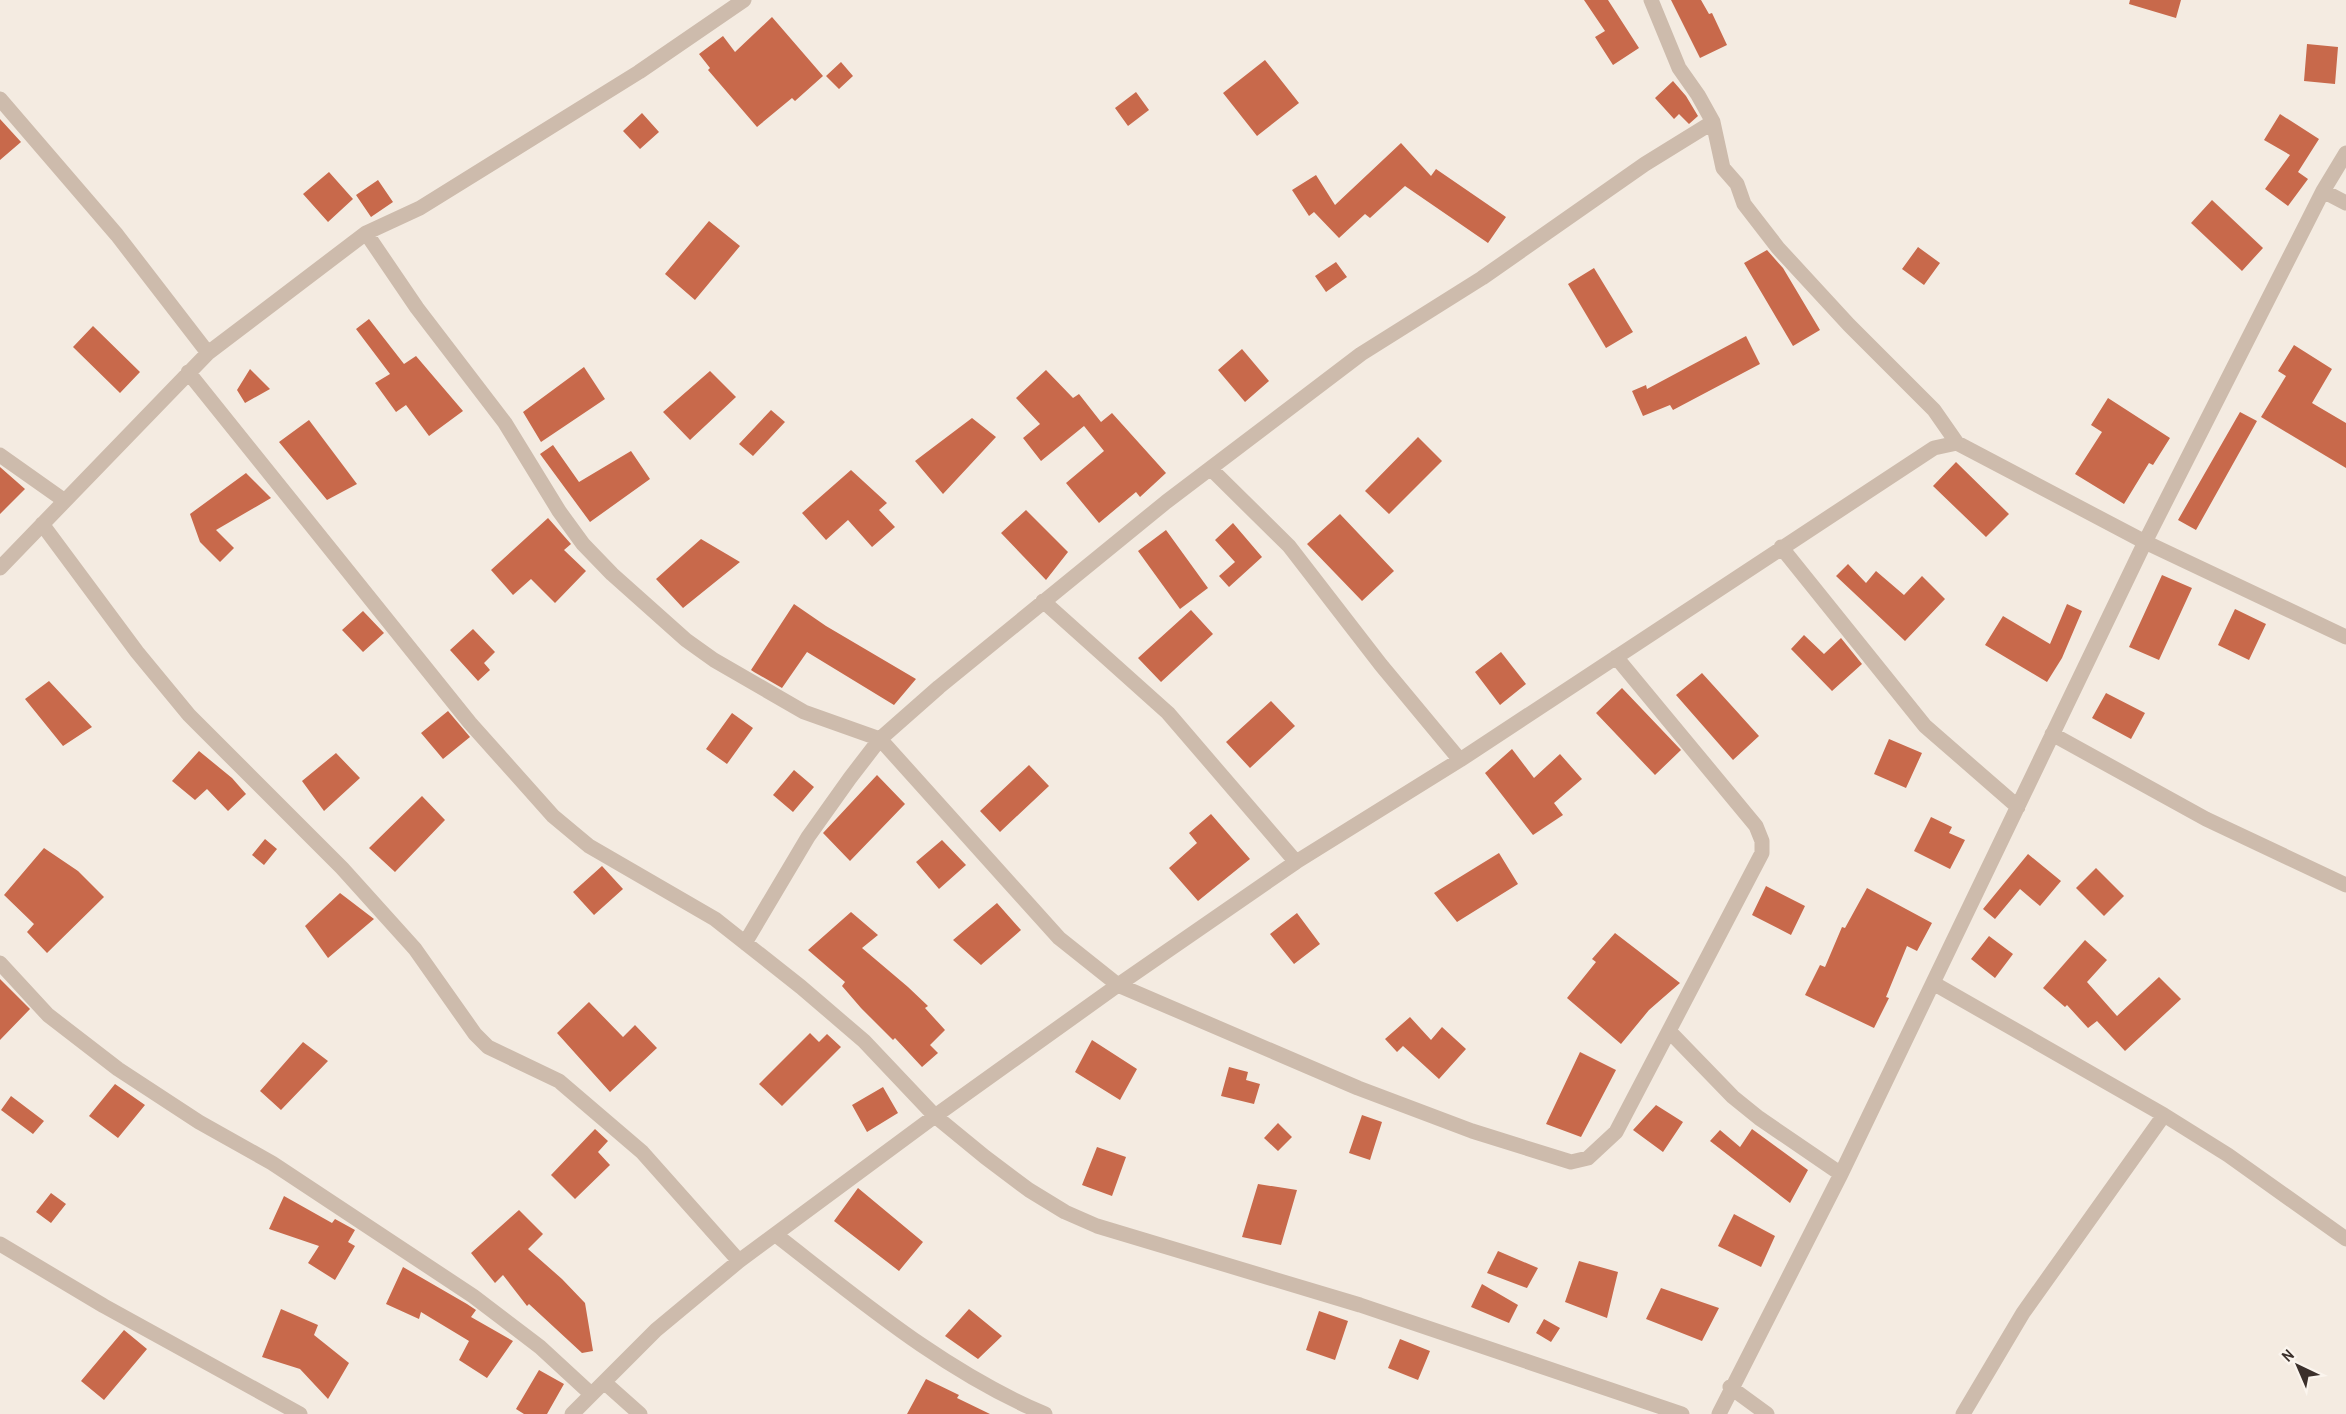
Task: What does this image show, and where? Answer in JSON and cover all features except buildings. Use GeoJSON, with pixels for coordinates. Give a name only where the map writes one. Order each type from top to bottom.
{"type":"FeatureCollection","features":[{"type":"Feature","properties":{"kind":"street"},"geometry":{"type":"LineString","coordinates":[[0,568],[208,353],[366,233],[440,195],[639,72],[744,0]]}},
{"type":"Feature","properties":{"kind":"street"},"geometry":{"type":"LineString","coordinates":[[1651,0],[1679,68],[1698,94],[1713,122],[1723,168],[1737,184],[1744,204],[1778,248],[1934,410],[1957,442],[2145,542],[2346,638]]}},
{"type":"Feature","properties":{"kind":"street"},"geometry":{"type":"LineString","coordinates":[[0,99],[117,235],[208,353]]}},
{"type":"Feature","properties":{"kind":"street"},"geometry":{"type":"LineString","coordinates":[[745,943],[808,837],[880,739],[1043,601],[1166,502],[1361,354],[1469,286],[1645,164],[1713,122]]}},
{"type":"Feature","properties":{"kind":"street"},"geometry":{"type":"LineString","coordinates":[[1719,1414],[1730,1387],[1841,1174],[2145,542],[2323,191],[2346,153]]}},
{"type":"Feature","properties":{"kind":"street"},"geometry":{"type":"LineString","coordinates":[[2323,191],[2346,203]]}},
{"type":"Feature","properties":{"kind":"street"},"geometry":{"type":"LineString","coordinates":[[366,233],[417,309],[505,423],[559,511],[583,544],[612,574],[686,640],[714,660],[804,712],[880,739],[1070,949],[1118,985],[1358,1088],[1472,1131],[1571,1162],[1588,1158],[1616,1132],[1762,853],[1762,841],[1756,826],[1616,657]]}},
{"type":"Feature","properties":{"kind":"street"},"geometry":{"type":"LineString","coordinates":[[188,372],[470,723],[553,816],[589,846],[715,919],[864,1041],[935,1116],[1029,1190],[1065,1212],[1097,1226],[1360,1305],[1682,1414]]}},
{"type":"Feature","properties":{"kind":"street"},"geometry":{"type":"LineString","coordinates":[[572,1414],[656,1330],[739,1261],[935,1116],[1118,985],[1296,862],[1460,760],[1934,448],[1957,442]]}},
{"type":"Feature","properties":{"kind":"street"},"geometry":{"type":"LineString","coordinates":[[0,455],[65,501]]}},
{"type":"Feature","properties":{"kind":"street"},"geometry":{"type":"LineString","coordinates":[[1211,469],[1289,546],[1381,665],[1460,760]]}},
{"type":"Feature","properties":{"kind":"street"},"geometry":{"type":"LineString","coordinates":[[42,524],[137,652],[189,715],[342,868],[416,949],[475,1034],[488,1047],[559,1081],[642,1152],[739,1261]]}},
{"type":"Feature","properties":{"kind":"street"},"geometry":{"type":"LineString","coordinates":[[1781,548],[1925,726],[2018,807]]}},
{"type":"Feature","properties":{"kind":"street"},"geometry":{"type":"LineString","coordinates":[[1043,601],[1168,713],[1296,862]]}},
{"type":"Feature","properties":{"kind":"street"},"geometry":{"type":"LineString","coordinates":[[2052,734],[2206,819],[2346,885]]}},
{"type":"Feature","properties":{"kind":"street"},"geometry":{"type":"LineString","coordinates":[[0,963],[48,1015],[118,1069],[199,1122],[272,1163],[473,1296],[540,1347],[591,1394]]}},
{"type":"Feature","properties":{"kind":"street"},"geometry":{"type":"LineString","coordinates":[[1933,983],[2164,1115],[2228,1155],[2346,1239]]}},
{"type":"Feature","properties":{"kind":"street"},"geometry":{"type":"LineString","coordinates":[[1669,1031],[1733,1097],[1759,1118],[1841,1174]]}},
{"type":"Feature","properties":{"kind":"street"},"geometry":{"type":"LineString","coordinates":[[1963,1414],[2024,1313],[2164,1115]]}},
{"type":"Feature","properties":{"kind":"street"},"geometry":{"type":"LineString","coordinates":[[776,1235],[867,1306],[947,1363],[1045,1414]]}},
{"type":"Feature","properties":{"kind":"street"},"geometry":{"type":"LineString","coordinates":[[0,1244],[104,1306],[300,1414]]}},
{"type":"Feature","properties":{"kind":"street"},"geometry":{"type":"LineString","coordinates":[[604,1382],[640,1414]]}},
{"type":"Feature","properties":{"kind":"street"},"geometry":{"type":"LineString","coordinates":[[1730,1387],[1767,1414]]}}]}
